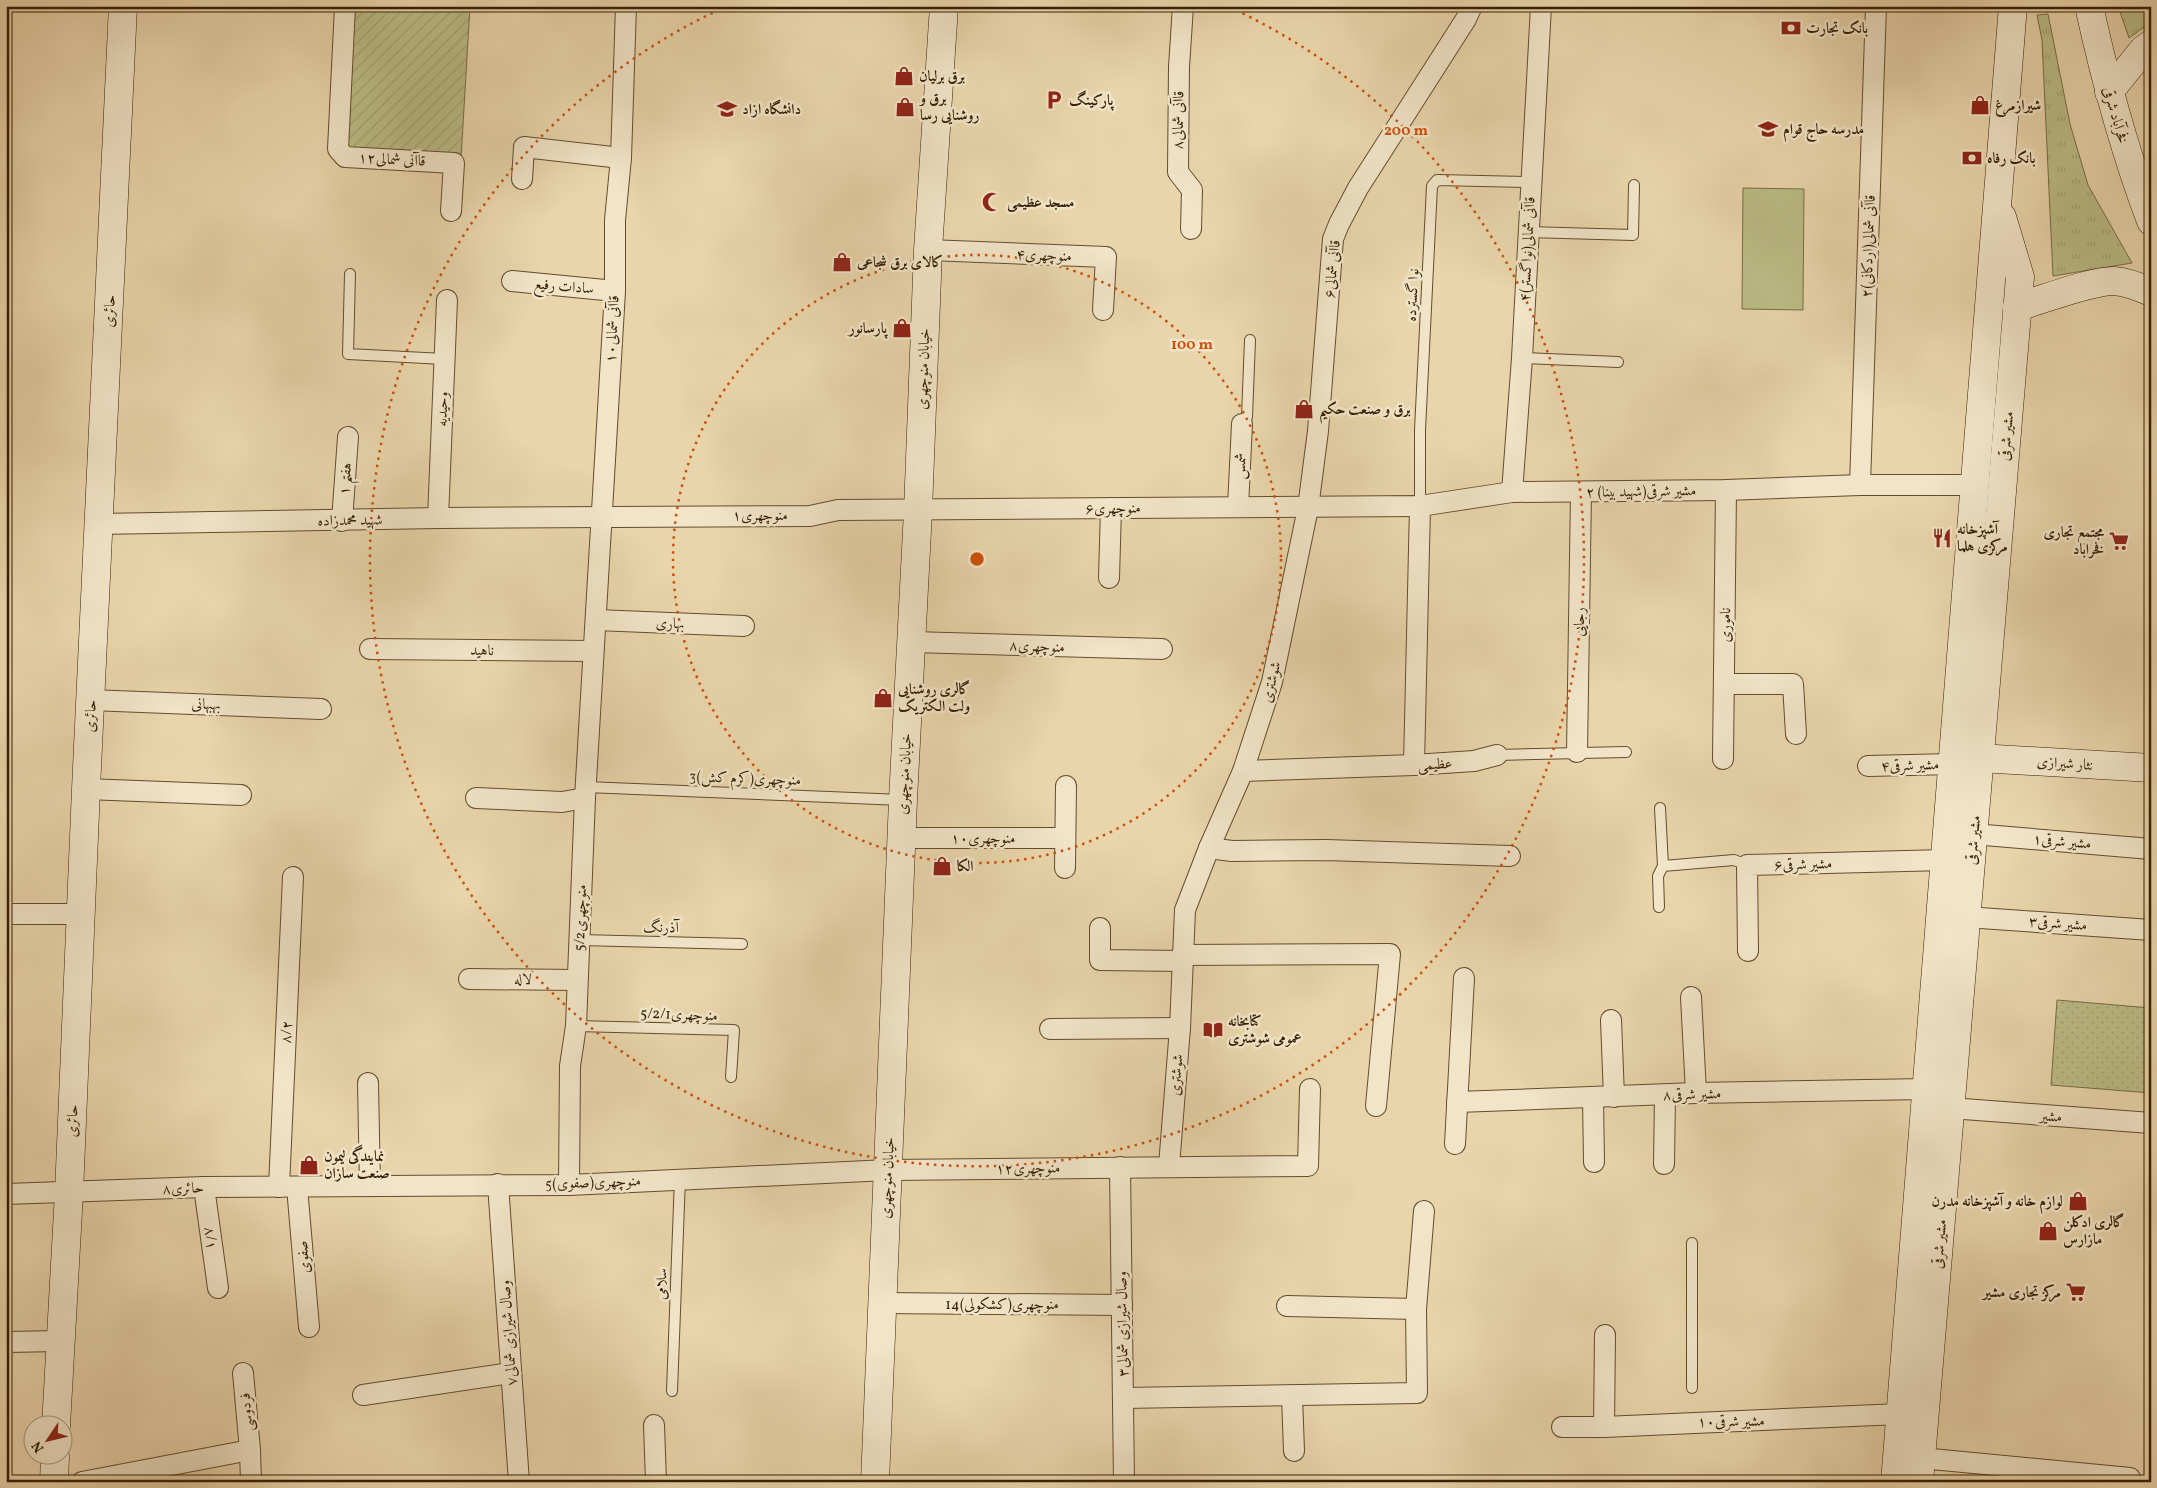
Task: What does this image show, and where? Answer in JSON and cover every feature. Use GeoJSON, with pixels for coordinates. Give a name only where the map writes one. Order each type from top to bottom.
{"type":"FeatureCollection","features":[{"type":"Feature","properties":{"kind":"main road","name":"حائری"},"geometry":{"type":"LineString","coordinates":[[56,1416],[69,1193],[123,6]]}},
{"type":"Feature","properties":{"kind":"main road","name":"خیابان منوچهری"},"geometry":{"type":"LineString","coordinates":[[875,1482],[901,838],[912,642],[928,250],[944,6]]}},
{"type":"Feature","properties":{"kind":"main road","name":"مشیر شرقی"},"geometry":{"type":"LineString","coordinates":[[1895,1482],[2014,6]]}},
{"type":"Feature","properties":{"kind":"main road","name":"فخرآباد شرقی"},"geometry":{"type":"LineString","coordinates":[[2089,6],[2109,92],[2130,166],[2151,220]]}},
{"type":"Feature","properties":{"kind":"main road"},"geometry":{"type":"LineString","coordinates":[[2109,92],[2143,50],[2151,44]]}},
{"type":"Feature","properties":{"kind":"main road","name":"مشیر شرقی"},"geometry":{"type":"LineString","coordinates":[[1920,1470],[2020,277],[1998,201]]}},
{"type":"Feature","properties":{"kind":"main road"},"geometry":{"type":"LineString","coordinates":[[2017,307],[2093,284],[2114,282],[2139,286],[2151,292]]}},
{"type":"Feature","properties":{"kind":"main road"},"geometry":{"type":"LineString","coordinates":[[1983,385],[2010,388]]}},
{"type":"Feature","properties":{"kind":"main road","name":"نثار شیرازی"},"geometry":{"type":"LineString","coordinates":[[1979,758],[2151,768]]}},
{"type":"Feature","properties":{"kind":"main road"},"geometry":{"type":"LineString","coordinates":[[1897,1445],[1926,1400]]}},
{"type":"Feature","properties":{"kind":"main road"},"geometry":{"type":"LineString","coordinates":[[54,1482],[55,1466]]}},
{"type":"Feature","properties":{"kind":"street","name":"قاآنی شمالی۱۲"},"geometry":{"type":"LineString","coordinates":[[345,6],[338,148],[344,157],[454,163],[450,211]]}},
{"type":"Feature","properties":{"kind":"street","name":"قاآنی شمالی۱۰"},"geometry":{"type":"LineString","coordinates":[[593,651],[621,158],[626,6]]}},
{"type":"Feature","properties":{"kind":"street","name":"قاآنی شمالی۸"},"geometry":{"type":"LineString","coordinates":[[1183,6],[1179,67],[1178,172],[1192,190],[1191,229]]}},
{"type":"Feature","properties":{"kind":"street","name":"قاآنی شمالی۶"},"geometry":{"type":"LineString","coordinates":[[1308,508],[1318,431],[1333,239],[1358,188],[1466,19],[1472,6]]}},
{"type":"Feature","properties":{"kind":"street","name":"۴قاآنی شمالی(نواگستر)"},"geometry":{"type":"LineString","coordinates":[[1512,492],[1522,358],[1540,6]]}},
{"type":"Feature","properties":{"kind":"street","name":"۲قاآنی شمالی(اردکانی)"},"geometry":{"type":"LineString","coordinates":[[1860,486],[1876,6]]}},
{"type":"Feature","properties":{"kind":"street"},"geometry":{"type":"LineString","coordinates":[[522,180],[524,147],[621,158]]}},
{"type":"Feature","properties":{"kind":"street","name":"منوچهری۴"},"geometry":{"type":"LineString","coordinates":[[928,250],[1106,257],[1103,310]]}},
{"type":"Feature","properties":{"kind":"street","name":"سادات رفیع"},"geometry":{"type":"LineString","coordinates":[[512,281],[614,290]]}},
{"type":"Feature","properties":{"kind":"street","name":"وحیدیه"},"geometry":{"type":"LineString","coordinates":[[438,518],[447,300]]}},
{"type":"Feature","properties":{"kind":"street","name":"شمس"},"geometry":{"type":"LineString","coordinates":[[1238,507],[1242,424]]}},
{"type":"Feature","properties":{"kind":"street","name":"هفتم ۱"},"geometry":{"type":"LineString","coordinates":[[342,521],[348,437]]}},
{"type":"Feature","properties":{"kind":"street","name":"۲ مشیر شرقی(شهید بینا)"},"geometry":{"type":"LineString","coordinates":[[1308,508],[1420,506],[1512,492],[1976,485]]}},
{"type":"Feature","properties":{"kind":"street","name":"ناموری"},"geometry":{"type":"LineString","coordinates":[[1723,759],[1726,490]]}},
{"type":"Feature","properties":{"kind":"street","name":"رجایی"},"geometry":{"type":"LineString","coordinates":[[1577,752],[1581,492]]}},
{"type":"Feature","properties":{"kind":"street"},"geometry":{"type":"LineString","coordinates":[[1414,765],[1420,506]]}},
{"type":"Feature","properties":{"kind":"street","name":"منوچهری۶"},"geometry":{"type":"LineString","coordinates":[[918,511],[1238,507],[1308,508]]}},
{"type":"Feature","properties":{"kind":"street"},"geometry":{"type":"LineString","coordinates":[[1110,578],[1111,508]]}},
{"type":"Feature","properties":{"kind":"street","name":"شوشتری"},"geometry":{"type":"LineString","coordinates":[[1169,1166],[1180,1028],[1185,910],[1209,848],[1243,771],[1272,682],[1308,508]]}},
{"type":"Feature","properties":{"kind":"street","name":"منوچهری۱"},"geometry":{"type":"LineString","coordinates":[[602,518],[736,515],[810,516],[838,510],[918,511]]}},
{"type":"Feature","properties":{"kind":"street","name":"شهید محمدزاده"},"geometry":{"type":"LineString","coordinates":[[98,524],[438,518],[602,518]]}},
{"type":"Feature","properties":{"kind":"street","name":"بهاری"},"geometry":{"type":"LineString","coordinates":[[596,620],[744,626]]}},
{"type":"Feature","properties":{"kind":"street","name":"منوچهری۸"},"geometry":{"type":"LineString","coordinates":[[912,642],[1162,650]]}},
{"type":"Feature","properties":{"kind":"street","name":"ناهید"},"geometry":{"type":"LineString","coordinates":[[370,649],[593,651]]}},
{"type":"Feature","properties":{"kind":"street","name":"5/2منوچهری"},"geometry":{"type":"LineString","coordinates":[[568,1184],[570,1066],[576,1026],[585,793],[593,651]]}},
{"type":"Feature","properties":{"kind":"street"},"geometry":{"type":"LineString","coordinates":[[1724,684],[1793,684],[1796,734]]}},
{"type":"Feature","properties":{"kind":"street","name":"بهبهانی"},"geometry":{"type":"LineString","coordinates":[[90,700],[321,709]]}},
{"type":"Feature","properties":{"kind":"street","name":"عظیمی"},"geometry":{"type":"LineString","coordinates":[[1243,771],[1414,765],[1474,761],[1497,755]]}},
{"type":"Feature","properties":{"kind":"street","name":"۴مشیر شرقی"},"geometry":{"type":"LineString","coordinates":[[1868,766],[1952,764]]}},
{"type":"Feature","properties":{"kind":"street"},"geometry":{"type":"LineString","coordinates":[[1065,868],[1066,786]]}},
{"type":"Feature","properties":{"kind":"street"},"geometry":{"type":"LineString","coordinates":[[86,789],[241,795]]}},
{"type":"Feature","properties":{"kind":"street"},"geometry":{"type":"LineString","coordinates":[[476,798],[562,802],[585,793]]}},
{"type":"Feature","properties":{"kind":"street","name":"۱مشیر شرقی"},"geometry":{"type":"LineString","coordinates":[[1973,834],[2151,849]]}},
{"type":"Feature","properties":{"kind":"street","name":"منوچهری۱۰"},"geometry":{"type":"LineString","coordinates":[[901,838],[1065,838]]}},
{"type":"Feature","properties":{"kind":"street"},"geometry":{"type":"LineString","coordinates":[[1209,848],[1232,851],[1326,850],[1510,856]]}},
{"type":"Feature","properties":{"kind":"street","name":"۶مشیر شرقی"},"geometry":{"type":"LineString","coordinates":[[1747,866],[1945,860]]}},
{"type":"Feature","properties":{"kind":"street"},"geometry":{"type":"LineString","coordinates":[[1747,866],[1748,951]]}},
{"type":"Feature","properties":{"kind":"street","name":"۸/۲"},"geometry":{"type":"LineString","coordinates":[[288,1187],[293,877]]}},
{"type":"Feature","properties":{"kind":"street"},"geometry":{"type":"LineString","coordinates":[[6,914],[81,914]]}},
{"type":"Feature","properties":{"kind":"street","name":"۳مشیر شرقی"},"geometry":{"type":"LineString","coordinates":[[1966,917],[2151,930]]}},
{"type":"Feature","properties":{"kind":"street"},"geometry":{"type":"LineString","coordinates":[[1100,928],[1100,960],[1390,954],[1376,1106]]}},
{"type":"Feature","properties":{"kind":"street"},"geometry":{"type":"LineString","coordinates":[[1455,1144],[1464,978]]}},
{"type":"Feature","properties":{"kind":"street","name":"لاله"},"geometry":{"type":"LineString","coordinates":[[469,979],[577,980]]}},
{"type":"Feature","properties":{"kind":"street"},"geometry":{"type":"LineString","coordinates":[[1691,998],[1696,1093]]}},
{"type":"Feature","properties":{"kind":"street"},"geometry":{"type":"LineString","coordinates":[[1611,1020],[1614,1097]]}},
{"type":"Feature","properties":{"kind":"street"},"geometry":{"type":"LineString","coordinates":[[1050,1029],[1180,1028]]}},
{"type":"Feature","properties":{"kind":"street"},"geometry":{"type":"LineString","coordinates":[[368,1082],[370,1186]]}},
{"type":"Feature","properties":{"kind":"street","name":"منوچهری۱۲"},"geometry":{"type":"LineString","coordinates":[[888,1170],[1308,1166],[1310,1089]]}},
{"type":"Feature","properties":{"kind":"street","name":"مشیر شرقی۸"},"geometry":{"type":"LineString","coordinates":[[1457,1102],[1696,1093],[1926,1089]]}},
{"type":"Feature","properties":{"kind":"street"},"geometry":{"type":"LineString","coordinates":[[1664,1164],[1665,1095]]}},
{"type":"Feature","properties":{"kind":"street"},"geometry":{"type":"LineString","coordinates":[[1593,1098],[1594,1162]]}},
{"type":"Feature","properties":{"kind":"street","name":"مشیر"},"geometry":{"type":"LineString","coordinates":[[1950,1108],[2151,1123]]}},
{"type":"Feature","properties":{"kind":"street","name":"وصال شیرازی شمالی۳"},"geometry":{"type":"LineString","coordinates":[[1120,1167],[1124,1482]]}},
{"type":"Feature","properties":{"kind":"street","name":"5منوچهری(صفوی)"},"geometry":{"type":"LineString","coordinates":[[288,1187],[568,1184],[888,1170]]}},
{"type":"Feature","properties":{"kind":"street","name":"وصال شیرازی شمالی۷"},"geometry":{"type":"LineString","coordinates":[[498,1184],[519,1482]]}},
{"type":"Feature","properties":{"kind":"street","name":"حائری۸"},"geometry":{"type":"LineString","coordinates":[[6,1194],[204,1187],[288,1187]]}},
{"type":"Feature","properties":{"kind":"street","name":"۸/۱"},"geometry":{"type":"LineString","coordinates":[[204,1187],[218,1288]]}},
{"type":"Feature","properties":{"kind":"street","name":"صفوی"},"geometry":{"type":"LineString","coordinates":[[288,1187],[309,1327]]}},
{"type":"Feature","properties":{"kind":"street"},"geometry":{"type":"LineString","coordinates":[[1123,1398],[1418,1393],[1416,1309],[1424,1211]]}},
{"type":"Feature","properties":{"kind":"street","name":"14منوچهری(کشکولی)"},"geometry":{"type":"LineString","coordinates":[[881,1303],[1122,1305]]}},
{"type":"Feature","properties":{"kind":"street"},"geometry":{"type":"LineString","coordinates":[[1286,1306],[1416,1309]]}},
{"type":"Feature","properties":{"kind":"street"},"geometry":{"type":"LineString","coordinates":[[1604,1427],[1605,1335]]}},
{"type":"Feature","properties":{"kind":"street"},"geometry":{"type":"LineString","coordinates":[[6,1342],[60,1341]]}},
{"type":"Feature","properties":{"kind":"street","name":"فردوسی"},"geometry":{"type":"LineString","coordinates":[[243,1373],[250,1450],[250,1482]]}},
{"type":"Feature","properties":{"kind":"street"},"geometry":{"type":"LineString","coordinates":[[363,1395],[510,1373]]}},
{"type":"Feature","properties":{"kind":"street"},"geometry":{"type":"LineString","coordinates":[[1292,1396],[1294,1451]]}},
{"type":"Feature","properties":{"kind":"street","name":"مشیر شرقی۱۰"},"geometry":{"type":"LineString","coordinates":[[1562,1427],[1604,1427],[1692,1416],[1900,1414]]}},
{"type":"Feature","properties":{"kind":"street"},"geometry":{"type":"LineString","coordinates":[[654,1425],[656,1482]]}},
{"type":"Feature","properties":{"kind":"street"},"geometry":{"type":"LineString","coordinates":[[82,1482],[250,1450]]}},
{"type":"Feature","properties":{"kind":"street"},"geometry":{"type":"LineString","coordinates":[[1920,1470],[2130,1478]]}},
{"type":"Feature","properties":{"kind":"lane","name":"نوا گسترده"},"geometry":{"type":"LineString","coordinates":[[1420,506],[1420,430],[1432,186],[1438,180],[1531,182]]}},
{"type":"Feature","properties":{"kind":"lane"},"geometry":{"type":"LineString","coordinates":[[1528,232],[1633,236],[1634,185]]}},
{"type":"Feature","properties":{"kind":"lane"},"geometry":{"type":"LineString","coordinates":[[350,274],[348,354],[444,359]]}},
{"type":"Feature","properties":{"kind":"lane"},"geometry":{"type":"LineString","coordinates":[[1242,424],[1247,417],[1250,340]]}},
{"type":"Feature","properties":{"kind":"lane"},"geometry":{"type":"LineString","coordinates":[[1522,358],[1618,362]]}},
{"type":"Feature","properties":{"kind":"lane","name":"عظیمی"},"geometry":{"type":"LineString","coordinates":[[1497,755],[1626,752]]}},
{"type":"Feature","properties":{"kind":"lane","name":"3منوچهری(کرم کش)"},"geometry":{"type":"LineString","coordinates":[[585,793],[903,800]]}},
{"type":"Feature","properties":{"kind":"lane"},"geometry":{"type":"LineString","coordinates":[[1659,907],[1658,876],[1663,866],[1660,808]]}},
{"type":"Feature","properties":{"kind":"lane"},"geometry":{"type":"LineString","coordinates":[[1663,866],[1734,860],[1747,866]]}},
{"type":"Feature","properties":{"kind":"lane","name":"آذرنگ"},"geometry":{"type":"LineString","coordinates":[[579,940],[742,944]]}},
{"type":"Feature","properties":{"kind":"lane","name":"5/2/1منوچهری"},"geometry":{"type":"LineString","coordinates":[[576,1026],[734,1030],[731,1077]]}},
{"type":"Feature","properties":{"kind":"lane","name":"سلامی"},"geometry":{"type":"LineString","coordinates":[[672,1391],[680,1178]]}},
{"type":"Feature","properties":{"kind":"lane"},"geometry":{"type":"LineString","coordinates":[[1692,1243],[1692,1388]]}},
{"type":"Feature","properties":{"kind":"green space"},"geometry":{"type":"Polygon","coordinates":[[[354,6],[470,6],[461,159],[352,151],[347,145],[354,6]]]}},
{"type":"Feature","properties":{"kind":"green space"},"geometry":{"type":"Polygon","coordinates":[[[2118,6],[2151,6],[2151,22],[2129,38],[2118,6]]]}},
{"type":"Feature","properties":{"kind":"green space"},"geometry":{"type":"Polygon","coordinates":[[[2048,14],[2070,124],[2088,185],[2132,263],[2053,276],[2042,40],[2037,15],[2048,14]]]}},
{"type":"Feature","properties":{"kind":"green space"},"geometry":{"type":"Polygon","coordinates":[[[1743,188],[1804,189],[1803,310],[1742,309],[1743,188]]]}},
{"type":"Feature","properties":{"kind":"green space"},"geometry":{"type":"Polygon","coordinates":[[[2057,1000],[2151,1008],[2151,1093],[2051,1085],[2057,1000]]]}},
{"type":"Feature","properties":{"kind":"place","name":"بانک تجارت"},"geometry":{"type":"Point","coordinates":[1791,28]}},
{"type":"Feature","properties":{"kind":"place","name":"برق برلیان"},"geometry":{"type":"Point","coordinates":[904,76]}},
{"type":"Feature","properties":{"kind":"place","name":"پارکینگ"},"geometry":{"type":"Point","coordinates":[1054,100]}},
{"type":"Feature","properties":{"kind":"place","name":"شیرازمرغ"},"geometry":{"type":"Point","coordinates":[1980,105]}},
{"type":"Feature","properties":{"kind":"place","name":"برق و روشنایی رسا"},"geometry":{"type":"Point","coordinates":[905,107]}},
{"type":"Feature","properties":{"kind":"place","name":"دانشگاه ازاد"},"geometry":{"type":"Point","coordinates":[727,109]}},
{"type":"Feature","properties":{"kind":"place","name":"مدرسه حاج قوام"},"geometry":{"type":"Point","coordinates":[1768,129]}},
{"type":"Feature","properties":{"kind":"place","name":"بانک رفاه"},"geometry":{"type":"Point","coordinates":[1972,158]}},
{"type":"Feature","properties":{"kind":"place","name":"مسجد عظیمی"},"geometry":{"type":"Point","coordinates":[992,202]}},
{"type":"Feature","properties":{"kind":"place","name":"کالای برق شجاعی"},"geometry":{"type":"Point","coordinates":[842,262]}},
{"type":"Feature","properties":{"kind":"place","name":"پارسانور"},"geometry":{"type":"Point","coordinates":[902,328]}},
{"type":"Feature","properties":{"kind":"place","name":"برق و صنعت حکیم"},"geometry":{"type":"Point","coordinates":[1304,409]}},
{"type":"Feature","properties":{"kind":"place","name":"آشپزخانه مرکزی هلما"},"geometry":{"type":"Point","coordinates":[1942,538]}},
{"type":"Feature","properties":{"kind":"place","name":"مجتمع تجاری فخراباد"},"geometry":{"type":"Point","coordinates":[2119,541]}},
{"type":"Feature","properties":{"kind":"place","name":"گالری روشنایی ولت الکتریک"},"geometry":{"type":"Point","coordinates":[883,698]}},
{"type":"Feature","properties":{"kind":"place","name":"الکا"},"geometry":{"type":"Point","coordinates":[942,866]}},
{"type":"Feature","properties":{"kind":"place","name":"کتابخانه عمومی شوشتری"},"geometry":{"type":"Point","coordinates":[1213,1030]}},
{"type":"Feature","properties":{"kind":"place","name":"نمایندگی لیمون صنعت سازان"},"geometry":{"type":"Point","coordinates":[309,1165]}},
{"type":"Feature","properties":{"kind":"place","name":"لوازم خانه و آشپزخانه مدرن"},"geometry":{"type":"Point","coordinates":[2078,1201]}},
{"type":"Feature","properties":{"kind":"place","name":"گالری ادکلن مازارس"},"geometry":{"type":"Point","coordinates":[2048,1231]}},
{"type":"Feature","properties":{"kind":"place","name":"مرکز تجاری مشیر"},"geometry":{"type":"Point","coordinates":[2076,1292]}}]}
